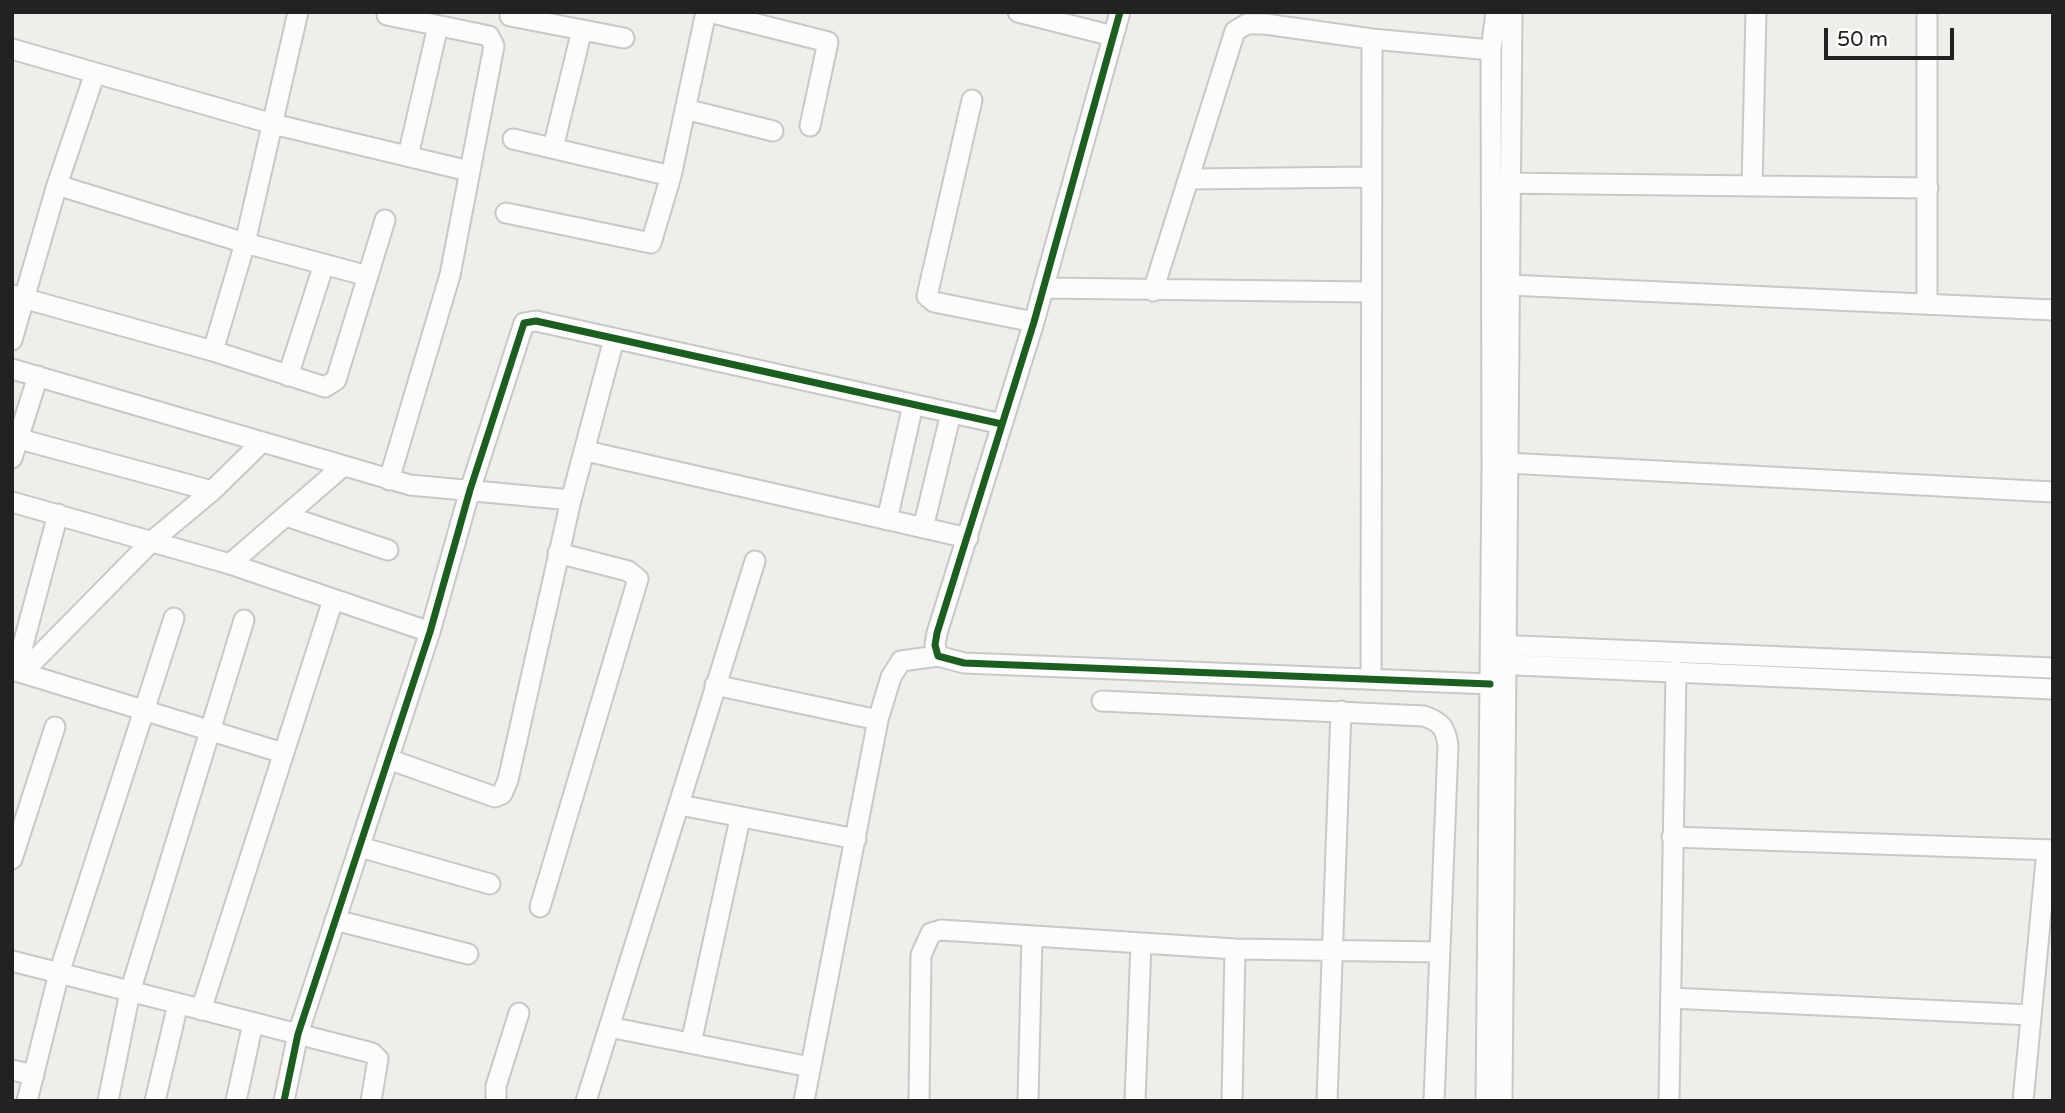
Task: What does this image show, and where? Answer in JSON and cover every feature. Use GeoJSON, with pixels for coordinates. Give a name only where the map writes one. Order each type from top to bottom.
{"type":"FeatureCollection","features":[{"type":"Feature","properties":{"kind":"street"},"geometry":{"type":"LineString","coordinates":[[213,351],[245,243],[298,12]]}},
{"type":"Feature","properties":{"kind":"street"},"geometry":{"type":"LineString","coordinates":[[506,213],[647,244],[655,239],[708,12],[828,42],[810,126]]}},
{"type":"Feature","properties":{"kind":"street"},"geometry":{"type":"LineString","coordinates":[[1018,12],[1113,36]]}},
{"type":"Feature","properties":{"kind":"street"},"geometry":{"type":"LineString","coordinates":[[938,656],[935,645],[937,633],[1034,322],[1120,12]]}},
{"type":"Feature","properties":{"kind":"street"},"geometry":{"type":"LineString","coordinates":[[1486,1101],[1490,684],[1498,655],[1507,463],[1509,285],[1491,50],[1496,12]]}},
{"type":"Feature","properties":{"kind":"street"},"geometry":{"type":"LineString","coordinates":[[1502,1101],[1498,655],[1502,183],[1512,12]]}},
{"type":"Feature","properties":{"kind":"street"},"geometry":{"type":"LineString","coordinates":[[1752,186],[1756,12]]}},
{"type":"Feature","properties":{"kind":"street"},"geometry":{"type":"LineString","coordinates":[[1927,12],[1927,304]]}},
{"type":"Feature","properties":{"kind":"street"},"geometry":{"type":"LineString","coordinates":[[385,13],[489,36],[494,40],[450,275],[389,480]]}},
{"type":"Feature","properties":{"kind":"street"},"geometry":{"type":"LineString","coordinates":[[510,16],[624,38]]}},
{"type":"Feature","properties":{"kind":"street"},"geometry":{"type":"LineString","coordinates":[[1153,291],[1235,31],[1247,24],[1265,24],[1372,39],[1491,50]]}},
{"type":"Feature","properties":{"kind":"street"},"geometry":{"type":"LineString","coordinates":[[408,156],[438,26]]}},
{"type":"Feature","properties":{"kind":"street"},"geometry":{"type":"LineString","coordinates":[[553,148],[582,30]]}},
{"type":"Feature","properties":{"kind":"street"},"geometry":{"type":"LineString","coordinates":[[1371,679],[1372,39]]}},
{"type":"Feature","properties":{"kind":"street"},"geometry":{"type":"LineString","coordinates":[[12,49],[273,124],[469,171]]}},
{"type":"Feature","properties":{"kind":"street"},"geometry":{"type":"LineString","coordinates":[[12,340],[18,297],[95,73]]}},
{"type":"Feature","properties":{"kind":"street"},"geometry":{"type":"LineString","coordinates":[[972,100],[927,296],[933,302],[1034,322]]}},
{"type":"Feature","properties":{"kind":"street"},"geometry":{"type":"LineString","coordinates":[[685,109],[773,131]]}},
{"type":"Feature","properties":{"kind":"street"},"geometry":{"type":"LineString","coordinates":[[513,139],[671,176]]}},
{"type":"Feature","properties":{"kind":"street"},"geometry":{"type":"LineString","coordinates":[[1188,179],[1370,177]]}},
{"type":"Feature","properties":{"kind":"street"},"geometry":{"type":"LineString","coordinates":[[1502,183],[1928,188]]}},
{"type":"Feature","properties":{"kind":"street"},"geometry":{"type":"LineString","coordinates":[[57,185],[245,243],[368,276]]}},
{"type":"Feature","properties":{"kind":"street"},"geometry":{"type":"LineString","coordinates":[[18,297],[213,351],[325,387],[336,380],[385,220]]}},
{"type":"Feature","properties":{"kind":"street"},"geometry":{"type":"LineString","coordinates":[[288,376],[324,264]]}},
{"type":"Feature","properties":{"kind":"street"},"geometry":{"type":"LineString","coordinates":[[1509,285],[2053,310]]}},
{"type":"Feature","properties":{"kind":"street"},"geometry":{"type":"LineString","coordinates":[[1044,288],[1370,292]]}},
{"type":"Feature","properties":{"kind":"street"},"geometry":{"type":"LineString","coordinates":[[284,1101],[298,1034],[430,632],[470,490],[524,323],[536,321],[1002,425]]}},
{"type":"Feature","properties":{"kind":"street"},"geometry":{"type":"LineString","coordinates":[[388,759],[495,797],[502,794],[508,780],[571,500],[614,338]]}},
{"type":"Feature","properties":{"kind":"street"},"geometry":{"type":"LineString","coordinates":[[12,369],[389,480],[438,490],[470,490],[571,500]]}},
{"type":"Feature","properties":{"kind":"street"},"geometry":{"type":"LineString","coordinates":[[12,458],[15,438],[38,376]]}},
{"type":"Feature","properties":{"kind":"street"},"geometry":{"type":"LineString","coordinates":[[887,520],[913,405]]}},
{"type":"Feature","properties":{"kind":"street"},"geometry":{"type":"LineString","coordinates":[[923,528],[951,413]]}},
{"type":"Feature","properties":{"kind":"street"},"geometry":{"type":"LineString","coordinates":[[15,438],[212,491]]}},
{"type":"Feature","properties":{"kind":"street"},"geometry":{"type":"LineString","coordinates":[[17,671],[152,541],[212,491],[262,442]]}},
{"type":"Feature","properties":{"kind":"street"},"geometry":{"type":"LineString","coordinates":[[586,451],[968,538]]}},
{"type":"Feature","properties":{"kind":"street"},"geometry":{"type":"LineString","coordinates":[[1507,463],[2053,492]]}},
{"type":"Feature","properties":{"kind":"street"},"geometry":{"type":"LineString","coordinates":[[230,564],[342,467]]}},
{"type":"Feature","properties":{"kind":"street"},"geometry":{"type":"LineString","coordinates":[[12,502],[230,564],[430,632]]}},
{"type":"Feature","properties":{"kind":"street"},"geometry":{"type":"LineString","coordinates":[[17,671],[58,514]]}},
{"type":"Feature","properties":{"kind":"street"},"geometry":{"type":"LineString","coordinates":[[286,516],[388,550]]}},
{"type":"Feature","properties":{"kind":"street"},"geometry":{"type":"LineString","coordinates":[[540,907],[638,579],[628,570],[558,553]]}},
{"type":"Feature","properties":{"kind":"street"},"geometry":{"type":"LineString","coordinates":[[586,1101],[755,561]]}},
{"type":"Feature","properties":{"kind":"street"},"geometry":{"type":"LineString","coordinates":[[201,1010],[332,600]]}},
{"type":"Feature","properties":{"kind":"street"},"geometry":{"type":"LineString","coordinates":[[27,1101],[59,973],[174,618]]}},
{"type":"Feature","properties":{"kind":"street"},"geometry":{"type":"LineString","coordinates":[[108,1101],[130,992],[244,620]]}},
{"type":"Feature","properties":{"kind":"street"},"geometry":{"type":"LineString","coordinates":[[1498,655],[2053,668]]}},
{"type":"Feature","properties":{"kind":"street"},"geometry":{"type":"LineString","coordinates":[[1498,655],[1675,671],[2053,689]]}},
{"type":"Feature","properties":{"kind":"street"},"geometry":{"type":"LineString","coordinates":[[804,1101],[878,720],[891,677],[901,661],[909,657],[938,656],[964,663],[1490,684]]}},
{"type":"Feature","properties":{"kind":"street"},"geometry":{"type":"LineString","coordinates":[[17,671],[283,753]]}},
{"type":"Feature","properties":{"kind":"street"},"geometry":{"type":"LineString","coordinates":[[1669,1101],[1675,671]]}},
{"type":"Feature","properties":{"kind":"street"},"geometry":{"type":"LineString","coordinates":[[715,685],[878,720]]}},
{"type":"Feature","properties":{"kind":"street"},"geometry":{"type":"LineString","coordinates":[[1102,701],[1341,711],[1424,716],[1438,721],[1446,732],[1434,1101]]}},
{"type":"Feature","properties":{"kind":"street"},"geometry":{"type":"LineString","coordinates":[[1327,1101],[1341,711]]}},
{"type":"Feature","properties":{"kind":"street"},"geometry":{"type":"LineString","coordinates":[[12,859],[55,727]]}},
{"type":"Feature","properties":{"kind":"street"},"geometry":{"type":"LineString","coordinates":[[680,805],[740,819],[856,839]]}},
{"type":"Feature","properties":{"kind":"street"},"geometry":{"type":"LineString","coordinates":[[691,1043],[740,819]]}},
{"type":"Feature","properties":{"kind":"street"},"geometry":{"type":"LineString","coordinates":[[1672,837],[2050,850],[2022,1101]]}},
{"type":"Feature","properties":{"kind":"street"},"geometry":{"type":"LineString","coordinates":[[360,847],[491,884]]}},
{"type":"Feature","properties":{"kind":"street"},"geometry":{"type":"LineString","coordinates":[[335,920],[468,954]]}},
{"type":"Feature","properties":{"kind":"street"},"geometry":{"type":"LineString","coordinates":[[919,1101],[921,955],[924,942],[931,933],[941,930],[1236,949],[1439,952]]}},
{"type":"Feature","properties":{"kind":"street"},"geometry":{"type":"LineString","coordinates":[[1028,1101],[1032,936]]}},
{"type":"Feature","properties":{"kind":"street"},"geometry":{"type":"LineString","coordinates":[[1135,1101],[1141,944]]}},
{"type":"Feature","properties":{"kind":"street"},"geometry":{"type":"LineString","coordinates":[[1232,1101],[1236,949]]}},
{"type":"Feature","properties":{"kind":"street"},"geometry":{"type":"LineString","coordinates":[[12,961],[363,1050],[378,1059],[372,1101]]}},
{"type":"Feature","properties":{"kind":"street"},"geometry":{"type":"LineString","coordinates":[[1671,998],[2031,1015]]}},
{"type":"Feature","properties":{"kind":"street"},"geometry":{"type":"LineString","coordinates":[[155,1101],[178,1004]]}},
{"type":"Feature","properties":{"kind":"street"},"geometry":{"type":"LineString","coordinates":[[496,1101],[496,1086],[519,1013]]}},
{"type":"Feature","properties":{"kind":"street"},"geometry":{"type":"LineString","coordinates":[[236,1101],[253,1023]]}},
{"type":"Feature","properties":{"kind":"street"},"geometry":{"type":"LineString","coordinates":[[609,1027],[810,1067]]}},
{"type":"Feature","properties":{"kind":"street"},"geometry":{"type":"LineString","coordinates":[[12,1070],[34,1075]]}},
{"type":"Feature","properties":{"kind":"cycle path"},"geometry":{"type":"LineString","coordinates":[[1120,12],[1034,322],[937,633],[935,645],[938,656],[964,663],[1490,684]]}},
{"type":"Feature","properties":{"kind":"cycle path"},"geometry":{"type":"LineString","coordinates":[[284,1101],[298,1034],[430,632],[470,490],[524,323],[536,321],[1002,424]]}}]}
